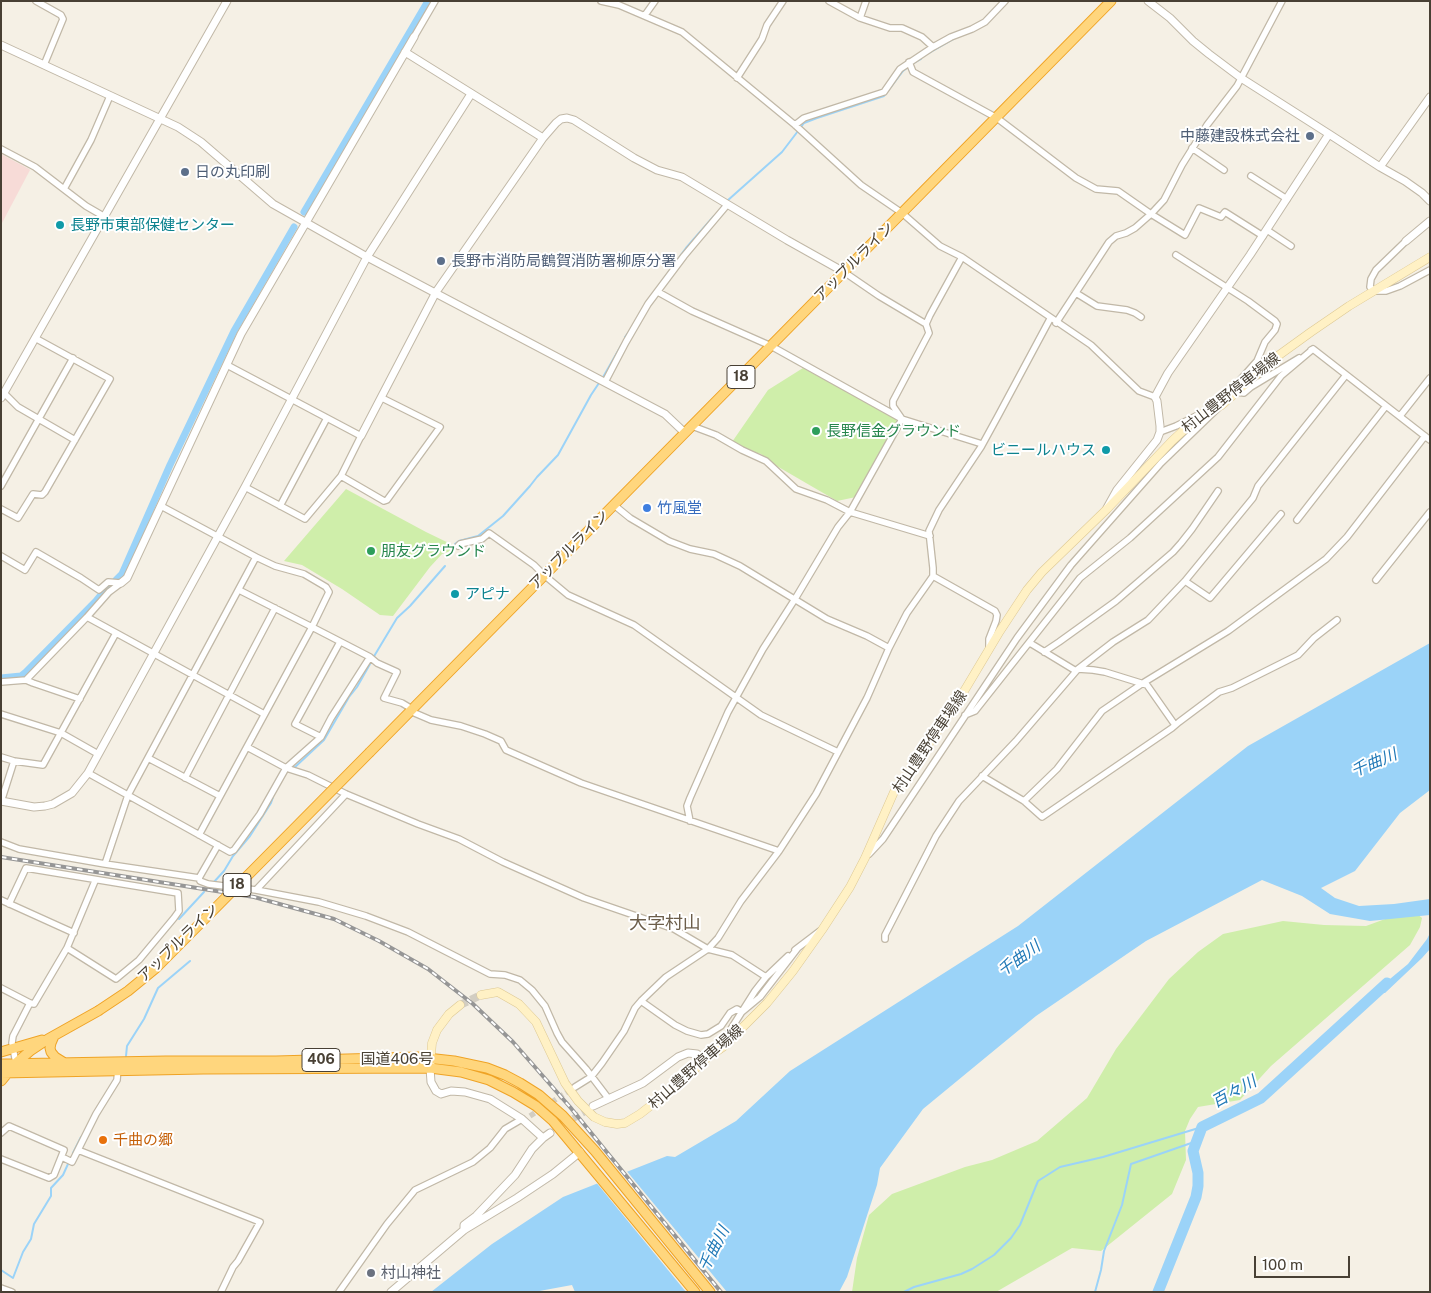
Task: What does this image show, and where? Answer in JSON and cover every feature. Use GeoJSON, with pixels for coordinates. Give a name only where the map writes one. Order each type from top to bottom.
{"type":"FeatureCollection","features":[{"type":"Feature","properties":{"kind":"highway","name":"アップルライン"},"geometry":{"type":"LineString","coordinates":[[4,1073],[30,1051],[98,1011],[128,991],[156,968],[1111,1]]}},
{"type":"Feature","properties":{"kind":"highway"},"geometry":{"type":"LineString","coordinates":[[1,1052],[51,1038],[51,1052],[55,1057],[64,1062]]}},
{"type":"Feature","properties":{"kind":"highway","name":"国道406号"},"geometry":{"type":"LineString","coordinates":[[1,1064],[118,1061],[276,1061],[418,1057],[454,1061],[487,1068],[506,1075],[539,1095],[562,1116],[595,1152],[710,1292]]}},
{"type":"Feature","properties":{"kind":"highway","name":"国道406号"},"geometry":{"type":"LineString","coordinates":[[4,1073],[430,1068],[461,1072],[489,1080],[536,1106],[553,1121],[695,1292]]}},
{"type":"Feature","properties":{"kind":"highway","name":"18"},"geometry":{"type":"LineString","coordinates":[[1,1081],[4,1073]]}},
{"type":"Feature","properties":{"kind":"main road","name":"村山豊野停車場線"},"geometry":{"type":"LineString","coordinates":[[481,994],[498,992],[519,1004],[536,1022],[565,1082],[578,1101],[594,1117],[605,1122],[617,1124],[625,1123],[640,1114],[723,1046],[774,994],[822,930],[850,887],[894,792],[934,738],[1027,590],[1042,572],[1107,509],[1172,440],[1201,414],[1222,405],[1275,358],[1311,332],[1349,306],[1430,257]]}},
{"type":"Feature","properties":{"kind":"main road"},"geometry":{"type":"LineString","coordinates":[[430,1068],[432,1043],[437,1030],[449,1014],[460,1005]]}},
{"type":"Feature","properties":{"kind":"street"},"geometry":{"type":"LineString","coordinates":[[36,1],[61,15],[63,19],[44,65]]}},
{"type":"Feature","properties":{"kind":"street"},"geometry":{"type":"LineString","coordinates":[[75,440],[18,407],[3,396],[227,1]]}},
{"type":"Feature","properties":{"kind":"street"},"geometry":{"type":"LineString","coordinates":[[26,680],[110,592],[127,578],[248,320],[435,1]]}},
{"type":"Feature","properties":{"kind":"street"},"geometry":{"type":"LineString","coordinates":[[601,1],[619,5],[646,15],[682,32],[795,125],[861,185],[902,213],[940,246],[962,257],[1091,346],[1139,391],[1155,397],[1160,432],[1157,440],[1117,490],[1107,509]]}},
{"type":"Feature","properties":{"kind":"street"},"geometry":{"type":"LineString","coordinates":[[646,15],[655,1]]}},
{"type":"Feature","properties":{"kind":"street"},"geometry":{"type":"LineString","coordinates":[[738,78],[762,39],[767,25],[783,1]]}},
{"type":"Feature","properties":{"kind":"street"},"geometry":{"type":"LineString","coordinates":[[829,1],[860,18],[890,28],[902,28],[922,37],[933,47]]}},
{"type":"Feature","properties":{"kind":"street"},"geometry":{"type":"LineString","coordinates":[[860,18],[866,1]]}},
{"type":"Feature","properties":{"kind":"street"},"geometry":{"type":"LineString","coordinates":[[795,125],[804,118],[884,92],[900,69],[909,62],[951,37],[984,22],[1005,1]]}},
{"type":"Feature","properties":{"kind":"street"},"geometry":{"type":"LineString","coordinates":[[1148,1],[1170,18],[1198,46],[1241,78],[1405,181],[1430,201]]}},
{"type":"Feature","properties":{"kind":"street"},"geometry":{"type":"LineString","coordinates":[[1056,323],[1109,242],[1116,236],[1134,228],[1164,200],[1182,165],[1207,124],[1237,86],[1282,1]]}},
{"type":"Feature","properties":{"kind":"street"},"geometry":{"type":"LineString","coordinates":[[1,45],[178,127],[201,142],[273,204],[367,257],[665,414],[685,433]]}},
{"type":"Feature","properties":{"kind":"street"},"geometry":{"type":"LineString","coordinates":[[405,52],[543,138]]}},
{"type":"Feature","properties":{"kind":"street"},"geometry":{"type":"LineString","coordinates":[[909,62],[913,72],[997,118],[1076,178],[1096,189],[1118,191],[1185,235],[1199,208],[1221,218],[1225,212],[1291,246]]}},
{"type":"Feature","properties":{"kind":"street"},"geometry":{"type":"LineString","coordinates":[[14,761],[1,802],[34,807],[53,804],[72,793],[88,773],[245,487],[367,257],[471,94]]}},
{"type":"Feature","properties":{"kind":"street"},"geometry":{"type":"LineString","coordinates":[[64,189],[91,140],[110,96]]}},
{"type":"Feature","properties":{"kind":"street"},"geometry":{"type":"LineString","coordinates":[[1380,167],[1430,98]]}},
{"type":"Feature","properties":{"kind":"street"},"geometry":{"type":"LineString","coordinates":[[245,487],[305,519],[341,476],[436,292],[543,138],[556,123],[561,119],[567,118],[574,120],[634,158],[657,170],[682,177],[844,272],[879,296],[926,324],[929,333],[893,401],[893,406],[902,419]]}},
{"type":"Feature","properties":{"kind":"street"},"geometry":{"type":"LineString","coordinates":[[1155,397],[1168,373],[1228,288],[1329,134]]}},
{"type":"Feature","properties":{"kind":"street"},"geometry":{"type":"LineString","coordinates":[[1192,148],[1224,170]]}},
{"type":"Feature","properties":{"kind":"street"},"geometry":{"type":"LineString","coordinates":[[1,149],[35,167],[86,206],[105,217]]}},
{"type":"Feature","properties":{"kind":"street"},"geometry":{"type":"LineString","coordinates":[[1250,176],[1287,199]]}},
{"type":"Feature","properties":{"kind":"street"},"geometry":{"type":"LineString","coordinates":[[605,382],[648,304],[684,256],[727,205]]}},
{"type":"Feature","properties":{"kind":"street"},"geometry":{"type":"LineString","coordinates":[[1430,221],[1376,270],[1371,279],[1370,287],[1374,291],[1386,291],[1400,286],[1430,270]]}},
{"type":"Feature","properties":{"kind":"street"},"geometry":{"type":"LineString","coordinates":[[1176,255],[1276,321],[1275,330],[1265,342],[1256,361],[1234,387],[1236,392],[1244,393],[1313,349]]}},
{"type":"Feature","properties":{"kind":"street"},"geometry":{"type":"LineString","coordinates":[[926,324],[962,257]]}},
{"type":"Feature","properties":{"kind":"street"},"geometry":{"type":"LineString","coordinates":[[658,292],[692,311],[771,346],[902,419],[982,444]]}},
{"type":"Feature","properties":{"kind":"street"},"geometry":{"type":"LineString","coordinates":[[1076,293],[1097,306],[1128,310],[1141,317]]}},
{"type":"Feature","properties":{"kind":"street"},"geometry":{"type":"LineString","coordinates":[[575,1086],[591,1077],[624,1031],[640,1001],[666,977],[708,949],[718,938],[741,901],[779,851],[816,794],[866,698],[907,613],[933,576],[929,531],[939,510],[982,444],[1050,318]]}},
{"type":"Feature","properties":{"kind":"street"},"geometry":{"type":"LineString","coordinates":[[1,509],[18,518],[33,494],[45,492],[110,378],[35,338]]}},
{"type":"Feature","properties":{"kind":"street"},"geometry":{"type":"LineString","coordinates":[[1024,801],[1057,769],[1100,714],[1143,683],[1228,632],[1326,559],[1347,538],[1427,438],[1313,349]]}},
{"type":"Feature","properties":{"kind":"street"},"geometry":{"type":"LineString","coordinates":[[965,716],[975,711],[1080,578],[1130,538],[1218,457],[1281,376],[1313,349]]}},
{"type":"Feature","properties":{"kind":"street"},"geometry":{"type":"LineString","coordinates":[[1,486],[73,358]]}},
{"type":"Feature","properties":{"kind":"street"},"geometry":{"type":"LineString","coordinates":[[227,365],[361,436]]}},
{"type":"Feature","properties":{"kind":"street"},"geometry":{"type":"LineString","coordinates":[[885,939],[936,836],[959,801],[1016,741],[1077,670],[1113,642],[1148,620],[1185,580],[1253,498],[1258,486],[1346,375]]}},
{"type":"Feature","properties":{"kind":"street"},"geometry":{"type":"LineString","coordinates":[[1400,416],[1430,378]]}},
{"type":"Feature","properties":{"kind":"street"},"geometry":{"type":"LineString","coordinates":[[341,476],[384,501],[387,500],[440,427],[382,398]]}},
{"type":"Feature","properties":{"kind":"street"},"geometry":{"type":"LineString","coordinates":[[865,858],[883,839],[1017,638],[1071,565],[1161,463],[1222,405]]}},
{"type":"Feature","properties":{"kind":"street"},"geometry":{"type":"LineString","coordinates":[[1297,520],[1386,406]]}},
{"type":"Feature","properties":{"kind":"street"},"geometry":{"type":"LineString","coordinates":[[1160,432],[1201,414]]}},
{"type":"Feature","properties":{"kind":"street"},"geometry":{"type":"LineString","coordinates":[[280,506],[327,418]]}},
{"type":"Feature","properties":{"kind":"street"},"geometry":{"type":"LineString","coordinates":[[690,821],[687,806],[728,712],[763,649],[838,527],[850,512],[902,419]]}},
{"type":"Feature","properties":{"kind":"street"},"geometry":{"type":"LineString","coordinates":[[692,426],[716,435],[766,461],[796,489],[827,500],[850,512],[930,536]]}},
{"type":"Feature","properties":{"kind":"street"},"geometry":{"type":"LineString","coordinates":[[1044,652],[1116,601],[1173,552],[1218,492]]}},
{"type":"Feature","properties":{"kind":"street"},"geometry":{"type":"LineString","coordinates":[[614,505],[630,518],[669,541],[690,549],[714,554],[740,566],[827,619],[867,636],[889,648]]}},
{"type":"Feature","properties":{"kind":"street"},"geometry":{"type":"LineString","coordinates":[[161,506],[256,558],[304,574],[326,587],[330,592],[199,835]]}},
{"type":"Feature","properties":{"kind":"street"},"geometry":{"type":"LineString","coordinates":[[1376,580],[1430,512]]}},
{"type":"Feature","properties":{"kind":"street"},"geometry":{"type":"LineString","coordinates":[[1185,580],[1210,598],[1281,514]]}},
{"type":"Feature","properties":{"kind":"street"},"geometry":{"type":"LineString","coordinates":[[458,546],[482,538],[489,533],[534,565],[568,595],[634,625],[760,715],[838,752]]}},
{"type":"Feature","properties":{"kind":"street"},"geometry":{"type":"LineString","coordinates":[[1,556],[25,570],[36,552],[99,590],[108,582],[121,583]]}},
{"type":"Feature","properties":{"kind":"street"},"geometry":{"type":"LineString","coordinates":[[105,864],[128,795],[256,558]]}},
{"type":"Feature","properties":{"kind":"street"},"geometry":{"type":"LineString","coordinates":[[933,576],[994,611],[997,615],[989,639],[989,650]]}},
{"type":"Feature","properties":{"kind":"street"},"geometry":{"type":"LineString","coordinates":[[239,590],[397,672],[384,698],[402,703],[431,720],[485,734],[501,741],[506,750],[581,783],[779,851]]}},
{"type":"Feature","properties":{"kind":"street"},"geometry":{"type":"LineString","coordinates":[[185,778],[275,608]]}},
{"type":"Feature","properties":{"kind":"street"},"geometry":{"type":"LineString","coordinates":[[87,617],[264,714]]}},
{"type":"Feature","properties":{"kind":"street"},"geometry":{"type":"LineString","coordinates":[[982,776],[1024,801],[1042,817],[1175,725],[1219,692],[1232,688],[1298,655],[1314,638],[1337,620]]}},
{"type":"Feature","properties":{"kind":"street"},"geometry":{"type":"LineString","coordinates":[[1,757],[43,765],[116,633]]}},
{"type":"Feature","properties":{"kind":"street"},"geometry":{"type":"LineString","coordinates":[[321,737],[295,724],[340,642]]}},
{"type":"Feature","properties":{"kind":"street"},"geometry":{"type":"LineString","coordinates":[[1030,642],[1077,670],[1105,672],[1147,685],[1175,725]]}},
{"type":"Feature","properties":{"kind":"street"},"geometry":{"type":"LineString","coordinates":[[88,773],[230,852],[234,850],[260,814],[286,768],[321,737],[370,657]]}},
{"type":"Feature","properties":{"kind":"street"},"geometry":{"type":"LineString","coordinates":[[1,682],[26,680],[80,699]]}},
{"type":"Feature","properties":{"kind":"street"},"geometry":{"type":"LineString","coordinates":[[1,714],[61,733],[98,754]]}},
{"type":"Feature","properties":{"kind":"street"},"geometry":{"type":"LineString","coordinates":[[247,746],[286,768],[418,824],[459,839],[503,862],[584,898],[674,929],[708,949],[732,955],[766,977]]}},
{"type":"Feature","properties":{"kind":"street"},"geometry":{"type":"LineString","coordinates":[[148,758],[220,796]]}},
{"type":"Feature","properties":{"kind":"street"},"geometry":{"type":"LineString","coordinates":[[256,890],[346,794]]}},
{"type":"Feature","properties":{"kind":"street"},"geometry":{"type":"LineString","coordinates":[[1,842],[19,849],[199,878],[200,881],[208,884],[256,890],[319,902],[366,916],[408,932],[490,974],[505,974],[520,980],[532,990],[545,1006],[556,1033],[562,1042],[608,1098]]}},
{"type":"Feature","properties":{"kind":"street"},"geometry":{"type":"LineString","coordinates":[[199,878],[218,845]]}},
{"type":"Feature","properties":{"kind":"street"},"geometry":{"type":"LineString","coordinates":[[9,904],[26,868],[178,893],[180,910],[139,960],[116,979],[67,948]]}},
{"type":"Feature","properties":{"kind":"street"},"geometry":{"type":"LineString","coordinates":[[1,988],[34,1004],[67,948],[95,880]]}},
{"type":"Feature","properties":{"kind":"street"},"geometry":{"type":"LineString","coordinates":[[1,900],[74,933]]}},
{"type":"Feature","properties":{"kind":"street"},"geometry":{"type":"LineString","coordinates":[[723,1046],[724,1040],[766,977],[812,936],[822,930]]}},
{"type":"Feature","properties":{"kind":"street"},"geometry":{"type":"LineString","coordinates":[[742,1012],[760,996],[797,949]]}},
{"type":"Feature","properties":{"kind":"street"},"geometry":{"type":"LineString","coordinates":[[640,1001],[675,1025],[701,1035],[708,1034],[721,1026],[734,1010],[737,1009],[742,1012]]}},
{"type":"Feature","properties":{"kind":"street"},"geometry":{"type":"LineString","coordinates":[[16,1063],[12,1043],[13,1036],[30,1003]]}},
{"type":"Feature","properties":{"kind":"street"},"geometry":{"type":"LineString","coordinates":[[593,1106],[643,1083],[673,1060],[688,1053],[696,1054],[704,1060]]}},
{"type":"Feature","properties":{"kind":"street"},"geometry":{"type":"LineString","coordinates":[[62,1158],[72,1162],[96,1114],[117,1080],[118,1061]]}},
{"type":"Feature","properties":{"kind":"street"},"geometry":{"type":"LineString","coordinates":[[430,1068],[431,1082],[436,1091],[441,1094],[451,1091],[465,1092],[490,1099],[522,1119],[543,1138]]}},
{"type":"Feature","properties":{"kind":"street"},"geometry":{"type":"LineString","coordinates":[[339,1292],[387,1224],[415,1190],[473,1162],[490,1148],[505,1129],[530,1116]]}},
{"type":"Feature","properties":{"kind":"street"},"geometry":{"type":"LineString","coordinates":[[1,1133],[9,1126],[64,1150],[54,1175],[49,1178],[1,1159]]}},
{"type":"Feature","properties":{"kind":"street"},"geometry":{"type":"LineString","coordinates":[[464,1230],[464,1225],[476,1216],[515,1176],[532,1150],[550,1133]]}},
{"type":"Feature","properties":{"kind":"street"},"geometry":{"type":"LineString","coordinates":[[78,1150],[260,1222],[233,1266],[221,1292]]}},
{"type":"Feature","properties":{"kind":"street"},"geometry":{"type":"LineString","coordinates":[[392,1292],[464,1230],[582,1155]]}},
{"type":"Feature","properties":{"kind":"street"},"geometry":{"type":"LineString","coordinates":[[1,1288],[12,1292]]}},
{"type":"Feature","properties":{"kind":"shaded area"},"geometry":{"type":"Polygon","coordinates":[[[1,154],[30,170],[1,225],[1,154]]]}},
{"type":"Feature","properties":{"kind":"green space","name":"長野信金グラウンド"},"geometry":{"type":"Polygon","coordinates":[[[803,368],[899,420],[856,497],[837,501],[775,465],[761,454],[743,449],[732,442],[768,390],[803,368]]]}},
{"type":"Feature","properties":{"kind":"green space","name":"朋友グラウンド"},"geometry":{"type":"Polygon","coordinates":[[[346,489],[459,548],[442,554],[393,616],[380,615],[302,565],[284,561],[346,489]]]}},
{"type":"Feature","properties":{"kind":"green space"},"geometry":{"type":"Polygon","coordinates":[[[1415,912],[1422,918],[1420,927],[1410,945],[1271,1066],[1240,1100],[1198,1107],[1185,1131],[1186,1160],[1172,1194],[1101,1251],[1072,1248],[996,1292],[852,1292],[857,1258],[869,1215],[892,1194],[965,1167],[992,1160],[1037,1141],[1087,1098],[1116,1049],[1169,979],[1198,952],[1223,934],[1283,921],[1324,925],[1366,926],[1396,915],[1415,912]]]}},
{"type":"Feature","properties":{"kind":"water","name":"千曲川"},"geometry":{"type":"Polygon","coordinates":[[[1430,643],[1430,790],[1400,813],[1355,871],[1321,888],[1335,898],[1359,906],[1430,899],[1430,915],[1370,921],[1330,914],[1302,896],[1262,880],[1146,941],[1036,1016],[923,1109],[880,1168],[877,1185],[847,1277],[839,1292],[575,1292],[572,1285],[534,1292],[431,1292],[492,1244],[563,1197],[667,1156],[675,1157],[736,1121],[790,1071],[1018,926],[1248,746],[1430,643]]]}},
{"type":"Feature","properties":{"kind":"water"},"geometry":{"type":"Polygon","coordinates":[[[1430,933],[1430,949],[1422,958],[1385,993],[1373,993],[1408,964],[1430,933]]]}},
{"type":"Feature","properties":{"kind":"pier"},"geometry":{"type":"Polygon","coordinates":[[[625,1169],[727,1292],[686,1292],[595,1181],[625,1169]]]}},
{"type":"Feature","properties":{"kind":"waterway"},"geometry":{"type":"LineString","coordinates":[[304,212],[428,1]]}},
{"type":"Feature","properties":{"kind":"waterway"},"geometry":{"type":"LineString","coordinates":[[929,53],[957,37]]}},
{"type":"Feature","properties":{"kind":"waterway"},"geometry":{"type":"LineString","coordinates":[[912,64],[921,59]]}},
{"type":"Feature","properties":{"kind":"waterway"},"geometry":{"type":"LineString","coordinates":[[801,127],[804,123],[817,118],[884,96],[908,67]]}},
{"type":"Feature","properties":{"kind":"waterway"},"geometry":{"type":"LineString","coordinates":[[727,201],[782,152],[798,131]]}},
{"type":"Feature","properties":{"kind":"waterway"},"geometry":{"type":"LineString","coordinates":[[662,281],[686,248],[714,216]]}},
{"type":"Feature","properties":{"kind":"waterway"},"geometry":{"type":"LineString","coordinates":[[116,580],[122,574],[170,465],[234,331],[294,227]]}},
{"type":"Feature","properties":{"kind":"waterway"},"geometry":{"type":"LineString","coordinates":[[625,337],[631,329]]}},
{"type":"Feature","properties":{"kind":"waterway"},"geometry":{"type":"LineString","coordinates":[[602,379],[622,344]]}},
{"type":"Feature","properties":{"kind":"waterway"},"geometry":{"type":"LineString","coordinates":[[455,544],[459,541],[478,536],[503,516],[558,455],[599,383]]}},
{"type":"Feature","properties":{"kind":"waterway"},"geometry":{"type":"LineString","coordinates":[[373,658],[397,618],[445,566]]}},
{"type":"Feature","properties":{"kind":"waterway"},"geometry":{"type":"LineString","coordinates":[[1,678],[21,676],[26,672],[96,601],[109,585]]}},
{"type":"Feature","properties":{"kind":"waterway"},"geometry":{"type":"LineString","coordinates":[[295,767],[324,740],[370,664]]}},
{"type":"Feature","properties":{"kind":"waterway"},"geometry":{"type":"LineString","coordinates":[[213,883],[250,836],[273,797]]}},
{"type":"Feature","properties":{"kind":"waterway"},"geometry":{"type":"LineString","coordinates":[[179,919],[204,892]]}},
{"type":"Feature","properties":{"kind":"waterway"},"geometry":{"type":"LineString","coordinates":[[126,1056],[127,1046],[144,1019],[158,988],[190,961]]}},
{"type":"Feature","properties":{"kind":"waterway","name":"百々川"},"geometry":{"type":"LineString","coordinates":[[1158,1292],[1196,1197],[1198,1173],[1193,1151],[1202,1127],[1261,1098],[1387,983]]}},
{"type":"Feature","properties":{"kind":"waterway"},"geometry":{"type":"LineString","coordinates":[[904,1292],[914,1287],[961,1274],[994,1255],[1011,1238],[1020,1225],[1038,1181],[1060,1167],[1103,1157],[1202,1127]]}},
{"type":"Feature","properties":{"kind":"waterway"},"geometry":{"type":"LineString","coordinates":[[73,1153],[81,1137]]}},
{"type":"Feature","properties":{"kind":"waterway"},"geometry":{"type":"LineString","coordinates":[[1095,1292],[1104,1251],[1122,1205],[1131,1164],[1197,1141]]}},
{"type":"Feature","properties":{"kind":"waterway"},"geometry":{"type":"LineString","coordinates":[[1,1270],[13,1278],[23,1252],[31,1239],[34,1224],[51,1196],[51,1188],[63,1175],[68,1164]]}},
{"type":"Feature","properties":{"kind":"tunnel"},"geometry":{"type":"LineString","coordinates":[[460,1005],[481,995]]}},
{"type":"Feature","properties":{"kind":"tunnel"},"geometry":{"type":"LineString","coordinates":[[530,1116],[572,1089]]}},
{"type":"Feature","properties":{"kind":"tunnel"},"geometry":{"type":"LineString","coordinates":[[555,1129],[591,1108]]}},
{"type":"Feature","properties":{"kind":"railway"},"geometry":{"type":"LineString","coordinates":[[1,857],[254,897],[334,919],[379,941],[428,969],[473,1004],[513,1042],[570,1107],[721,1292]]}},
{"type":"Feature","properties":{"kind":"place","name":"中藤建設株式会社"},"geometry":{"type":"Point","coordinates":[1310,136]}},
{"type":"Feature","properties":{"kind":"place","name":"日の丸印刷"},"geometry":{"type":"Point","coordinates":[185,172]}},
{"type":"Feature","properties":{"kind":"place","name":"長野市東部保健センター"},"geometry":{"type":"Point","coordinates":[60,225]}},
{"type":"Feature","properties":{"kind":"place","name":"長野市消防局鶴賀消防署柳原分署"},"geometry":{"type":"Point","coordinates":[441,261]}},
{"type":"Feature","properties":{"kind":"place","name":"長野信金グラウンド"},"geometry":{"type":"Point","coordinates":[816,431]}},
{"type":"Feature","properties":{"kind":"place","name":"ビニールハウス"},"geometry":{"type":"Point","coordinates":[1106,450]}},
{"type":"Feature","properties":{"kind":"place","name":"竹風堂"},"geometry":{"type":"Point","coordinates":[647,508]}},
{"type":"Feature","properties":{"kind":"place","name":"朋友グラウンド"},"geometry":{"type":"Point","coordinates":[371,551]}},
{"type":"Feature","properties":{"kind":"place","name":"アピナ"},"geometry":{"type":"Point","coordinates":[455,594]}},
{"type":"Feature","properties":{"kind":"place","name":"千曲の郷"},"geometry":{"type":"Point","coordinates":[103,1140]}},
{"type":"Feature","properties":{"kind":"place","name":"村山神社"},"geometry":{"type":"Point","coordinates":[371,1273]}},
{"type":"Feature","properties":{"kind":"district","name":"大字村山"},"geometry":{"type":"Point","coordinates":[665,923]}}]}
